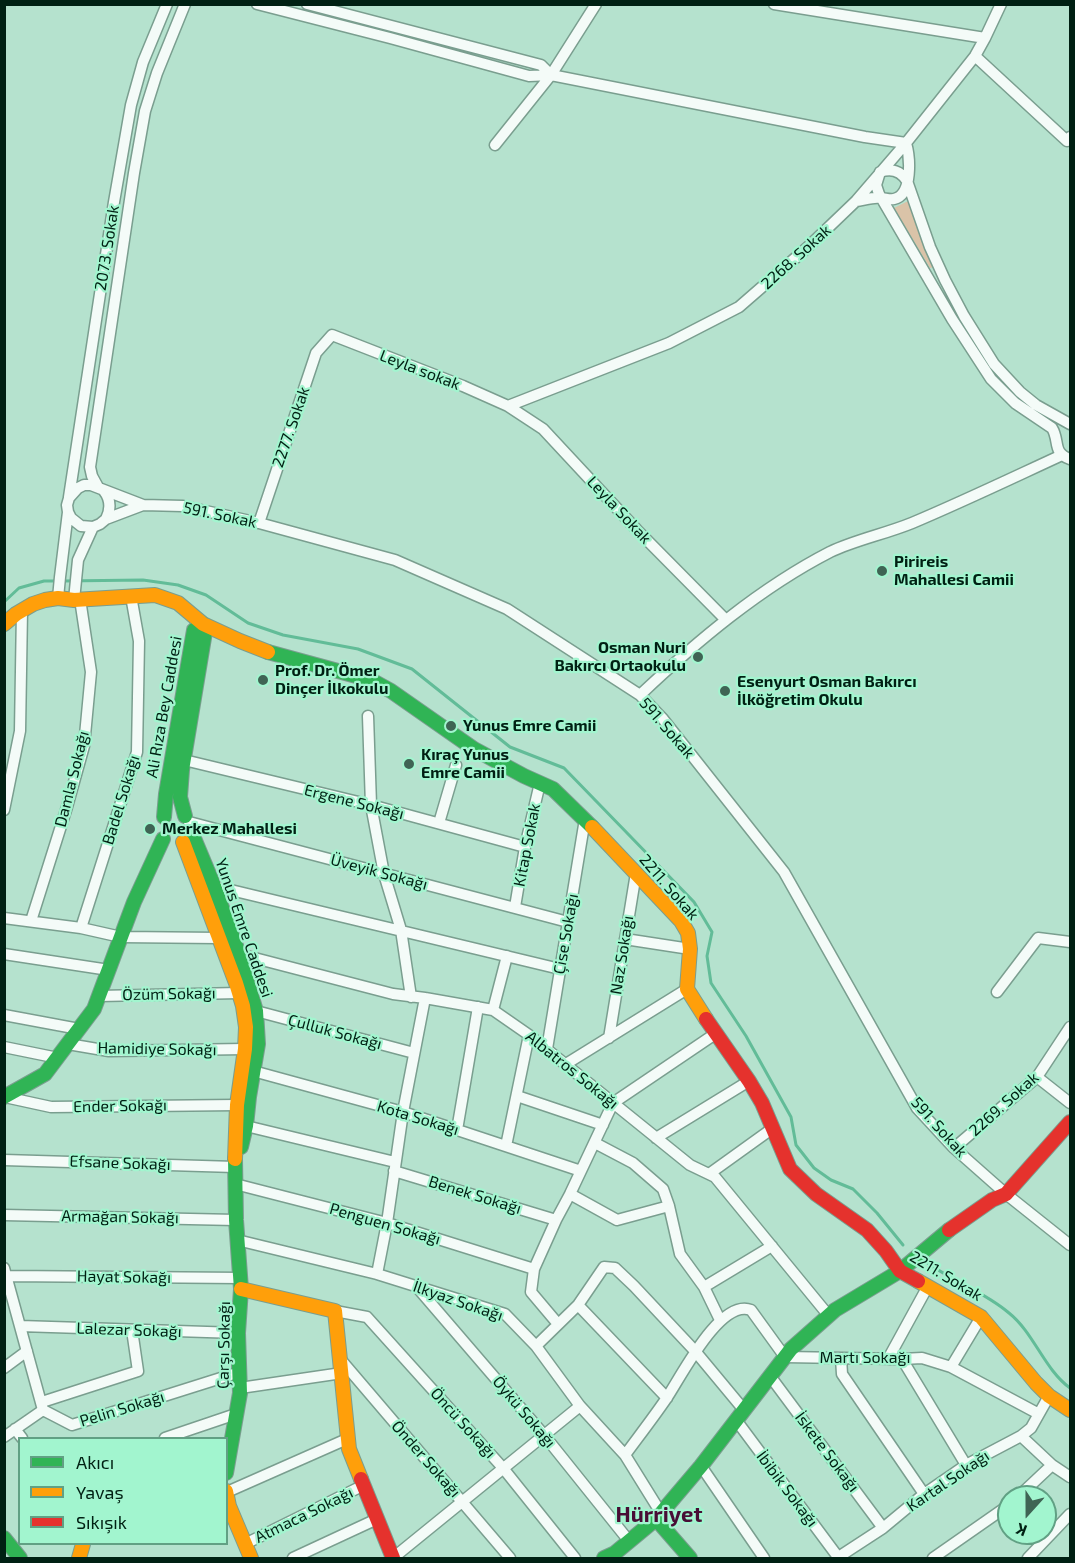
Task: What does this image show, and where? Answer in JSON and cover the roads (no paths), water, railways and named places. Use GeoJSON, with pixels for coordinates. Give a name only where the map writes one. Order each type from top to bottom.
{"type":"FeatureCollection","features":[{"type":"Feature","properties":{"kind":"street","name":"2073. Sokak"},"geometry":{"type":"LineString","coordinates":[[69,498],[131,105],[143,62],[167,4]]}},
{"type":"Feature","properties":{"kind":"street","name":"2073. Sokak"},"geometry":{"type":"LineString","coordinates":[[101,489],[92,476],[90,467],[134,173],[145,111],[157,73],[185,4]]}},
{"type":"Feature","properties":{"kind":"street"},"geometry":{"type":"LineString","coordinates":[[257,4],[529,76],[551,75],[865,137],[906,143],[909,154],[907,181],[906,190],[901,196],[892,200],[881,197],[856,201]]}},
{"type":"Feature","properties":{"kind":"street"},"geometry":{"type":"LineString","coordinates":[[307,4],[541,65],[551,75]]}},
{"type":"Feature","properties":{"kind":"street"},"geometry":{"type":"LineString","coordinates":[[495,145],[551,75],[596,4]]}},
{"type":"Feature","properties":{"kind":"street"},"geometry":{"type":"LineString","coordinates":[[774,4],[985,38]]}},
{"type":"Feature","properties":{"kind":"street","name":"2268. Sokak"},"geometry":{"type":"LineString","coordinates":[[508,406],[669,343],[739,307],[808,247],[856,201],[906,143],[975,56],[1001,4]]}},
{"type":"Feature","properties":{"kind":"street"},"geometry":{"type":"LineString","coordinates":[[975,56],[1068,141],[1071,137]]}},
{"type":"Feature","properties":{"kind":"street"},"geometry":{"type":"LineString","coordinates":[[640,695],[726,620],[782,580],[831,552],[910,524],[1066,457],[1058,451],[1057,439],[1052,428],[1015,403],[991,379],[952,319],[876,189],[880,172],[896,171],[907,181],[930,247],[945,280],[994,364],[1035,405],[1071,425]]}},
{"type":"Feature","properties":{"kind":"street","name":"Leyla sokak"},"geometry":{"type":"LineString","coordinates":[[332,335],[508,406]]}},
{"type":"Feature","properties":{"kind":"street","name":"2277. Sokak"},"geometry":{"type":"LineString","coordinates":[[259,523],[316,353],[332,335]]}},
{"type":"Feature","properties":{"kind":"street","name":"Leyla Sokak"},"geometry":{"type":"LineString","coordinates":[[508,406],[543,429],[637,530],[726,620]]}},
{"type":"Feature","properties":{"kind":"street"},"geometry":{"type":"LineString","coordinates":[[1057,439],[1063,429],[1071,425]]}},
{"type":"Feature","properties":{"kind":"street"},"geometry":{"type":"LineString","coordinates":[[4,624],[22,610],[59,596],[67,505],[69,498],[78,488],[84,485],[101,489],[143,506]]}},
{"type":"Feature","properties":{"kind":"street"},"geometry":{"type":"LineString","coordinates":[[101,489],[109,501],[109,513],[106,519]]}},
{"type":"Feature","properties":{"kind":"street"},"geometry":{"type":"LineString","coordinates":[[68,512],[71,518],[81,526],[93,527],[106,519],[143,506]]}},
{"type":"Feature","properties":{"kind":"street","name":"591. Sokak"},"geometry":{"type":"LineString","coordinates":[[143,506],[183,506],[259,523],[395,560],[507,609],[640,695],[663,719],[784,872],[917,1108],[954,1148],[1006,1194],[1071,1245]]}},
{"type":"Feature","properties":{"kind":"street"},"geometry":{"type":"LineString","coordinates":[[76,597],[75,576],[78,560],[93,527]]}},
{"type":"Feature","properties":{"kind":"street","name":"2211. Sokak"},"geometry":{"type":"LineString","coordinates":[[59,596],[155,595],[178,603],[203,624],[240,641],[272,653],[371,680],[391,691],[474,749],[553,789],[585,819],[681,921],[688,933],[690,949],[687,989],[762,1103],[790,1169],[816,1194],[867,1230],[900,1271],[981,1317],[1036,1383],[1049,1396],[1071,1410]]}},
{"type":"Feature","properties":{"kind":"street","name":"Badel Sokağı"},"geometry":{"type":"LineString","coordinates":[[81,928],[137,752],[139,641],[131,596]]}},
{"type":"Feature","properties":{"kind":"street","name":"Damla Sokağı"},"geometry":{"type":"LineString","coordinates":[[31,921],[84,746],[91,672],[76,597]]}},
{"type":"Feature","properties":{"kind":"street"},"geometry":{"type":"LineString","coordinates":[[4,810],[20,731],[22,610]]}},
{"type":"Feature","properties":{"kind":"street","name":"Ali Rıza Bey Caddesi"},"geometry":{"type":"LineString","coordinates":[[164,817],[194,630],[203,624],[206,633],[183,760],[180,797],[187,828]]}},
{"type":"Feature","properties":{"kind":"street"},"geometry":{"type":"LineString","coordinates":[[368,717],[371,806],[384,874],[401,930],[411,997]]}},
{"type":"Feature","properties":{"kind":"street","name":"Ergene Sokağı"},"geometry":{"type":"LineString","coordinates":[[183,760],[439,823],[525,847]]}},
{"type":"Feature","properties":{"kind":"street"},"geometry":{"type":"LineString","coordinates":[[439,823],[456,765]]}},
{"type":"Feature","properties":{"kind":"street","name":"Kitap Sokak"},"geometry":{"type":"LineString","coordinates":[[515,907],[525,847],[540,783]]}},
{"type":"Feature","properties":{"kind":"street"},"geometry":{"type":"LineString","coordinates":[[175,813],[187,828],[175,845],[163,839],[159,828],[164,817],[175,813]]}},
{"type":"Feature","properties":{"kind":"street","name":"Çise Sokağı"},"geometry":{"type":"LineString","coordinates":[[547,1049],[585,819]]}},
{"type":"Feature","properties":{"kind":"street","name":"Üveyik Sokağı"},"geometry":{"type":"LineString","coordinates":[[187,828],[384,874],[568,922]]}},
{"type":"Feature","properties":{"kind":"street","name":"Yunus Emre Caddesi"},"geometry":{"type":"LineString","coordinates":[[187,828],[214,886],[239,954],[256,1011],[258,1044],[246,1126],[235,1167]]}},
{"type":"Feature","properties":{"kind":"street","name":"Yunus Emre Caddesi"},"geometry":{"type":"LineString","coordinates":[[187,828],[218,938],[243,1005],[246,1027],[245,1049],[237,1105],[235,1167]]}},
{"type":"Feature","properties":{"kind":"street"},"geometry":{"type":"LineString","coordinates":[[5,1097],[45,1074],[94,1009],[134,902],[163,839]]}},
{"type":"Feature","properties":{"kind":"street","name":"Naz Sokağı"},"geometry":{"type":"LineString","coordinates":[[609,1038],[636,873]]}},
{"type":"Feature","properties":{"kind":"street"},"geometry":{"type":"LineString","coordinates":[[214,886],[560,969]]}},
{"type":"Feature","properties":{"kind":"street"},"geometry":{"type":"LineString","coordinates":[[4,918],[81,928],[121,938],[218,938]]}},
{"type":"Feature","properties":{"kind":"street"},"geometry":{"type":"LineString","coordinates":[[997,992],[1038,938],[1071,942]]}},
{"type":"Feature","properties":{"kind":"street"},"geometry":{"type":"LineString","coordinates":[[625,939],[690,949]]}},
{"type":"Feature","properties":{"kind":"street"},"geometry":{"type":"LineString","coordinates":[[4,954],[109,970]]}},
{"type":"Feature","properties":{"kind":"street","name":"Albatros Sokağı"},"geometry":{"type":"LineString","coordinates":[[239,954],[393,994],[493,1010],[530,1035],[690,1165],[715,1177],[829,1316]]}},
{"type":"Feature","properties":{"kind":"street"},"geometry":{"type":"LineString","coordinates":[[493,1010],[507,956]]}},
{"type":"Feature","properties":{"kind":"street"},"geometry":{"type":"LineString","coordinates":[[566,1064],[687,989]]}},
{"type":"Feature","properties":{"kind":"street","name":"Özüm Sokağı"},"geometry":{"type":"LineString","coordinates":[[99,996],[239,993]]}},
{"type":"Feature","properties":{"kind":"street"},"geometry":{"type":"LineString","coordinates":[[377,1274],[403,1112],[425,998]]}},
{"type":"Feature","properties":{"kind":"street"},"geometry":{"type":"LineString","coordinates":[[457,1130],[478,1007]]}},
{"type":"Feature","properties":{"kind":"street","name":"Çulluk Sokağı"},"geometry":{"type":"LineString","coordinates":[[256,1011],[414,1053]]}},
{"type":"Feature","properties":{"kind":"street"},"geometry":{"type":"LineString","coordinates":[[4,1015],[79,1029]]}},
{"type":"Feature","properties":{"kind":"street","name":"2269. Sokak"},"geometry":{"type":"LineString","coordinates":[[954,1148],[1037,1077],[1071,1027]]}},
{"type":"Feature","properties":{"kind":"street"},"geometry":{"type":"LineString","coordinates":[[558,1324],[531,1292],[534,1269],[613,1103],[716,1034]]}},
{"type":"Feature","properties":{"kind":"street"},"geometry":{"type":"LineString","coordinates":[[506,1146],[530,1035]]}},
{"type":"Feature","properties":{"kind":"street","name":"Hamidiye Sokağı"},"geometry":{"type":"LineString","coordinates":[[68,1044],[109,1051],[245,1049]]}},
{"type":"Feature","properties":{"kind":"street"},"geometry":{"type":"LineString","coordinates":[[4,1047],[58,1058]]}},
{"type":"Feature","properties":{"kind":"street","name":"Kota Sokağı"},"geometry":{"type":"LineString","coordinates":[[253,1071],[403,1112],[581,1171]]}},
{"type":"Feature","properties":{"kind":"street"},"geometry":{"type":"LineString","coordinates":[[1037,1077],[1071,1103]]}},
{"type":"Feature","properties":{"kind":"street"},"geometry":{"type":"LineString","coordinates":[[656,1138],[749,1081]]}},
{"type":"Feature","properties":{"kind":"street"},"geometry":{"type":"LineString","coordinates":[[517,1096],[603,1125]]}},
{"type":"Feature","properties":{"kind":"street","name":"Ender Sokağı"},"geometry":{"type":"LineString","coordinates":[[5,1097],[51,1107],[237,1105]]}},
{"type":"Feature","properties":{"kind":"street"},"geometry":{"type":"LineString","coordinates":[[613,1557],[658,1516],[701,1466],[791,1349],[835,1310],[900,1271],[941,1236],[992,1200],[1006,1194],[1071,1122]]}},
{"type":"Feature","properties":{"kind":"street","name":"Benek Sokağı"},"geometry":{"type":"LineString","coordinates":[[246,1126],[395,1166],[556,1220]]}},
{"type":"Feature","properties":{"kind":"street"},"geometry":{"type":"LineString","coordinates":[[709,1174],[773,1128]]}},
{"type":"Feature","properties":{"kind":"street"},"geometry":{"type":"LineString","coordinates":[[594,1143],[633,1162],[663,1189],[680,1254],[704,1287],[720,1320]]}},
{"type":"Feature","properties":{"kind":"street","name":"Efsane Sokağı"},"geometry":{"type":"LineString","coordinates":[[4,1160],[235,1167]]}},
{"type":"Feature","properties":{"kind":"street","name":"Çarşı Sokağı"},"geometry":{"type":"LineString","coordinates":[[228,1461],[240,1388],[238,1334],[241,1283],[235,1167]]}},
{"type":"Feature","properties":{"kind":"street","name":"Penguen Sokağı"},"geometry":{"type":"LineString","coordinates":[[235,1184],[387,1223],[534,1269]]}},
{"type":"Feature","properties":{"kind":"street"},"geometry":{"type":"LineString","coordinates":[[570,1194],[617,1220],[669,1206]]}},
{"type":"Feature","properties":{"kind":"street","name":"Armağan Sokağı"},"geometry":{"type":"LineString","coordinates":[[4,1215],[236,1220]]}},
{"type":"Feature","properties":{"kind":"street","name":"İlkyaz Sokağı"},"geometry":{"type":"LineString","coordinates":[[237,1240],[377,1274],[505,1314],[536,1346],[580,1406],[625,1455],[658,1516]]}},
{"type":"Feature","properties":{"kind":"street"},"geometry":{"type":"LineString","coordinates":[[704,1287],[772,1246]]}},
{"type":"Feature","properties":{"kind":"street","name":"İbibik Sokağı"},"geometry":{"type":"LineString","coordinates":[[578,1305],[604,1267],[615,1268],[634,1286],[695,1351],[837,1558]]}},
{"type":"Feature","properties":{"kind":"street"},"geometry":{"type":"LineString","coordinates":[[6,1272],[43,1406]]}},
{"type":"Feature","properties":{"kind":"street","name":"Hayat Sokağı"},"geometry":{"type":"LineString","coordinates":[[6,1272],[241,1283]]}},
{"type":"Feature","properties":{"kind":"street"},"geometry":{"type":"LineString","coordinates":[[241,1283],[335,1311],[349,1449],[393,1558],[580,1406]]}},
{"type":"Feature","properties":{"kind":"street","name":"Öykü Sokağı"},"geometry":{"type":"LineString","coordinates":[[416,1285],[544,1435],[629,1541]]}},
{"type":"Feature","properties":{"kind":"street"},"geometry":{"type":"LineString","coordinates":[[888,1359],[928,1286]]}},
{"type":"Feature","properties":{"kind":"street"},"geometry":{"type":"LineString","coordinates":[[536,1346],[578,1305],[667,1398]]}},
{"type":"Feature","properties":{"kind":"street"},"geometry":{"type":"LineString","coordinates":[[625,1455],[667,1398],[695,1351],[720,1320],[738,1308],[745,1307],[751,1310],[785,1357]]}},
{"type":"Feature","properties":{"kind":"street","name":"Öncü Sokağı"},"geometry":{"type":"LineString","coordinates":[[335,1311],[367,1317],[503,1468],[575,1558]]}},
{"type":"Feature","properties":{"kind":"street"},"geometry":{"type":"LineString","coordinates":[[951,1367],[981,1317]]}},
{"type":"Feature","properties":{"kind":"street","name":"Lalezar Sokağı"},"geometry":{"type":"LineString","coordinates":[[20,1326],[238,1334]]}},
{"type":"Feature","properties":{"kind":"street"},"geometry":{"type":"LineString","coordinates":[[4,1437],[43,1406],[138,1371],[132,1330]]}},
{"type":"Feature","properties":{"kind":"street"},"geometry":{"type":"LineString","coordinates":[[4,1368],[27,1351]]}},
{"type":"Feature","properties":{"kind":"street","name":"Martı Sokağı"},"geometry":{"type":"LineString","coordinates":[[785,1357],[922,1358],[951,1367],[1038,1414]]}},
{"type":"Feature","properties":{"kind":"street"},"geometry":{"type":"LineString","coordinates":[[841,1358],[842,1374],[924,1494]]}},
{"type":"Feature","properties":{"kind":"street"},"geometry":{"type":"LineString","coordinates":[[902,1359],[966,1465]]}},
{"type":"Feature","properties":{"kind":"street"},"geometry":{"type":"LineString","coordinates":[[240,1388],[341,1367]]}},
{"type":"Feature","properties":{"kind":"street","name":"Önder Sokağı"},"geometry":{"type":"LineString","coordinates":[[341,1367],[510,1558]]}},
{"type":"Feature","properties":{"kind":"street","name":"Pelin Sokağı"},"geometry":{"type":"LineString","coordinates":[[43,1406],[72,1425],[240,1372]]}},
{"type":"Feature","properties":{"kind":"street","name":"İskete Sokağı"},"geometry":{"type":"LineString","coordinates":[[770,1376],[883,1528]]}},
{"type":"Feature","properties":{"kind":"street","name":"Kartal Sokağı"},"geometry":{"type":"LineString","coordinates":[[837,1558],[883,1528],[924,1494],[966,1465],[1021,1436],[1031,1428],[1049,1396]]}},
{"type":"Feature","properties":{"kind":"street"},"geometry":{"type":"LineString","coordinates":[[168,1437],[236,1414]]}},
{"type":"Feature","properties":{"kind":"street"},"geometry":{"type":"LineString","coordinates":[[15,1429],[21,1437]]}},
{"type":"Feature","properties":{"kind":"street"},"geometry":{"type":"LineString","coordinates":[[1021,1436],[1052,1466],[1071,1476]]}},
{"type":"Feature","properties":{"kind":"street"},"geometry":{"type":"LineString","coordinates":[[228,1490],[347,1439]]}},
{"type":"Feature","properties":{"kind":"street"},"geometry":{"type":"LineString","coordinates":[[701,1466],[764,1558]]}},
{"type":"Feature","properties":{"kind":"street"},"geometry":{"type":"LineString","coordinates":[[1031,1485],[1052,1466]]}},
{"type":"Feature","properties":{"kind":"street","name":"Atmaca Sokağı"},"geometry":{"type":"LineString","coordinates":[[245,1544],[364,1485]]}},
{"type":"Feature","properties":{"kind":"street"},"geometry":{"type":"LineString","coordinates":[[228,1501],[251,1558]]}},
{"type":"Feature","properties":{"kind":"street"},"geometry":{"type":"LineString","coordinates":[[933,1558],[997,1513]]}},
{"type":"Feature","properties":{"kind":"street"},"geometry":{"type":"LineString","coordinates":[[1028,1558],[1071,1514]]}},
{"type":"Feature","properties":{"kind":"street"},"geometry":{"type":"LineString","coordinates":[[658,1516],[690,1558]]}},
{"type":"Feature","properties":{"kind":"street"},"geometry":{"type":"LineString","coordinates":[[293,1558],[316,1553],[377,1519]]}},
{"type":"Feature","properties":{"kind":"street"},"geometry":{"type":"LineString","coordinates":[[4,1538],[20,1558]]}},
{"type":"Feature","properties":{"kind":"waterway"},"geometry":{"type":"LineString","coordinates":[[63,581],[143,580],[178,585],[206,595],[248,623],[283,635],[358,649],[412,669],[510,747],[564,768],[694,902],[712,932],[707,956],[711,983],[746,1036],[791,1117],[796,1145],[814,1168],[831,1180],[853,1189],[877,1213],[903,1245]]}},
{"type":"Feature","properties":{"kind":"waterway"},"geometry":{"type":"LineString","coordinates":[[4,602],[19,588],[44,581],[56,581]]}},
{"type":"Feature","properties":{"kind":"waterway"},"geometry":{"type":"LineString","coordinates":[[926,1262],[990,1299],[1009,1313],[1025,1330],[1053,1371],[1070,1388]]}},
{"type":"Feature","properties":{"kind":"place","name":"Pirireis Mahallesi Camii"},"geometry":{"type":"Point","coordinates":[882,571]}},
{"type":"Feature","properties":{"kind":"place","name":"Osman Nuri Bakırcı Ortaokulu"},"geometry":{"type":"Point","coordinates":[698,657]}},
{"type":"Feature","properties":{"kind":"place","name":"Prof. Dr. Ömer Dinçer İlkokulu"},"geometry":{"type":"Point","coordinates":[263,680]}},
{"type":"Feature","properties":{"kind":"place","name":"Esenyurt Osman Bakırcı İlköğretim Okulu"},"geometry":{"type":"Point","coordinates":[725,691]}},
{"type":"Feature","properties":{"kind":"place","name":"Yunus Emre Camii"},"geometry":{"type":"Point","coordinates":[451,726]}},
{"type":"Feature","properties":{"kind":"place","name":"Kıraç Yunus Emre Camii"},"geometry":{"type":"Point","coordinates":[409,764]}},
{"type":"Feature","properties":{"kind":"place","name":"Merkez Mahallesi"},"geometry":{"type":"Point","coordinates":[150,829]}},
{"type":"Feature","properties":{"kind":"district","name":"Hürriyet"},"geometry":{"type":"Point","coordinates":[659,1515]}}]}
